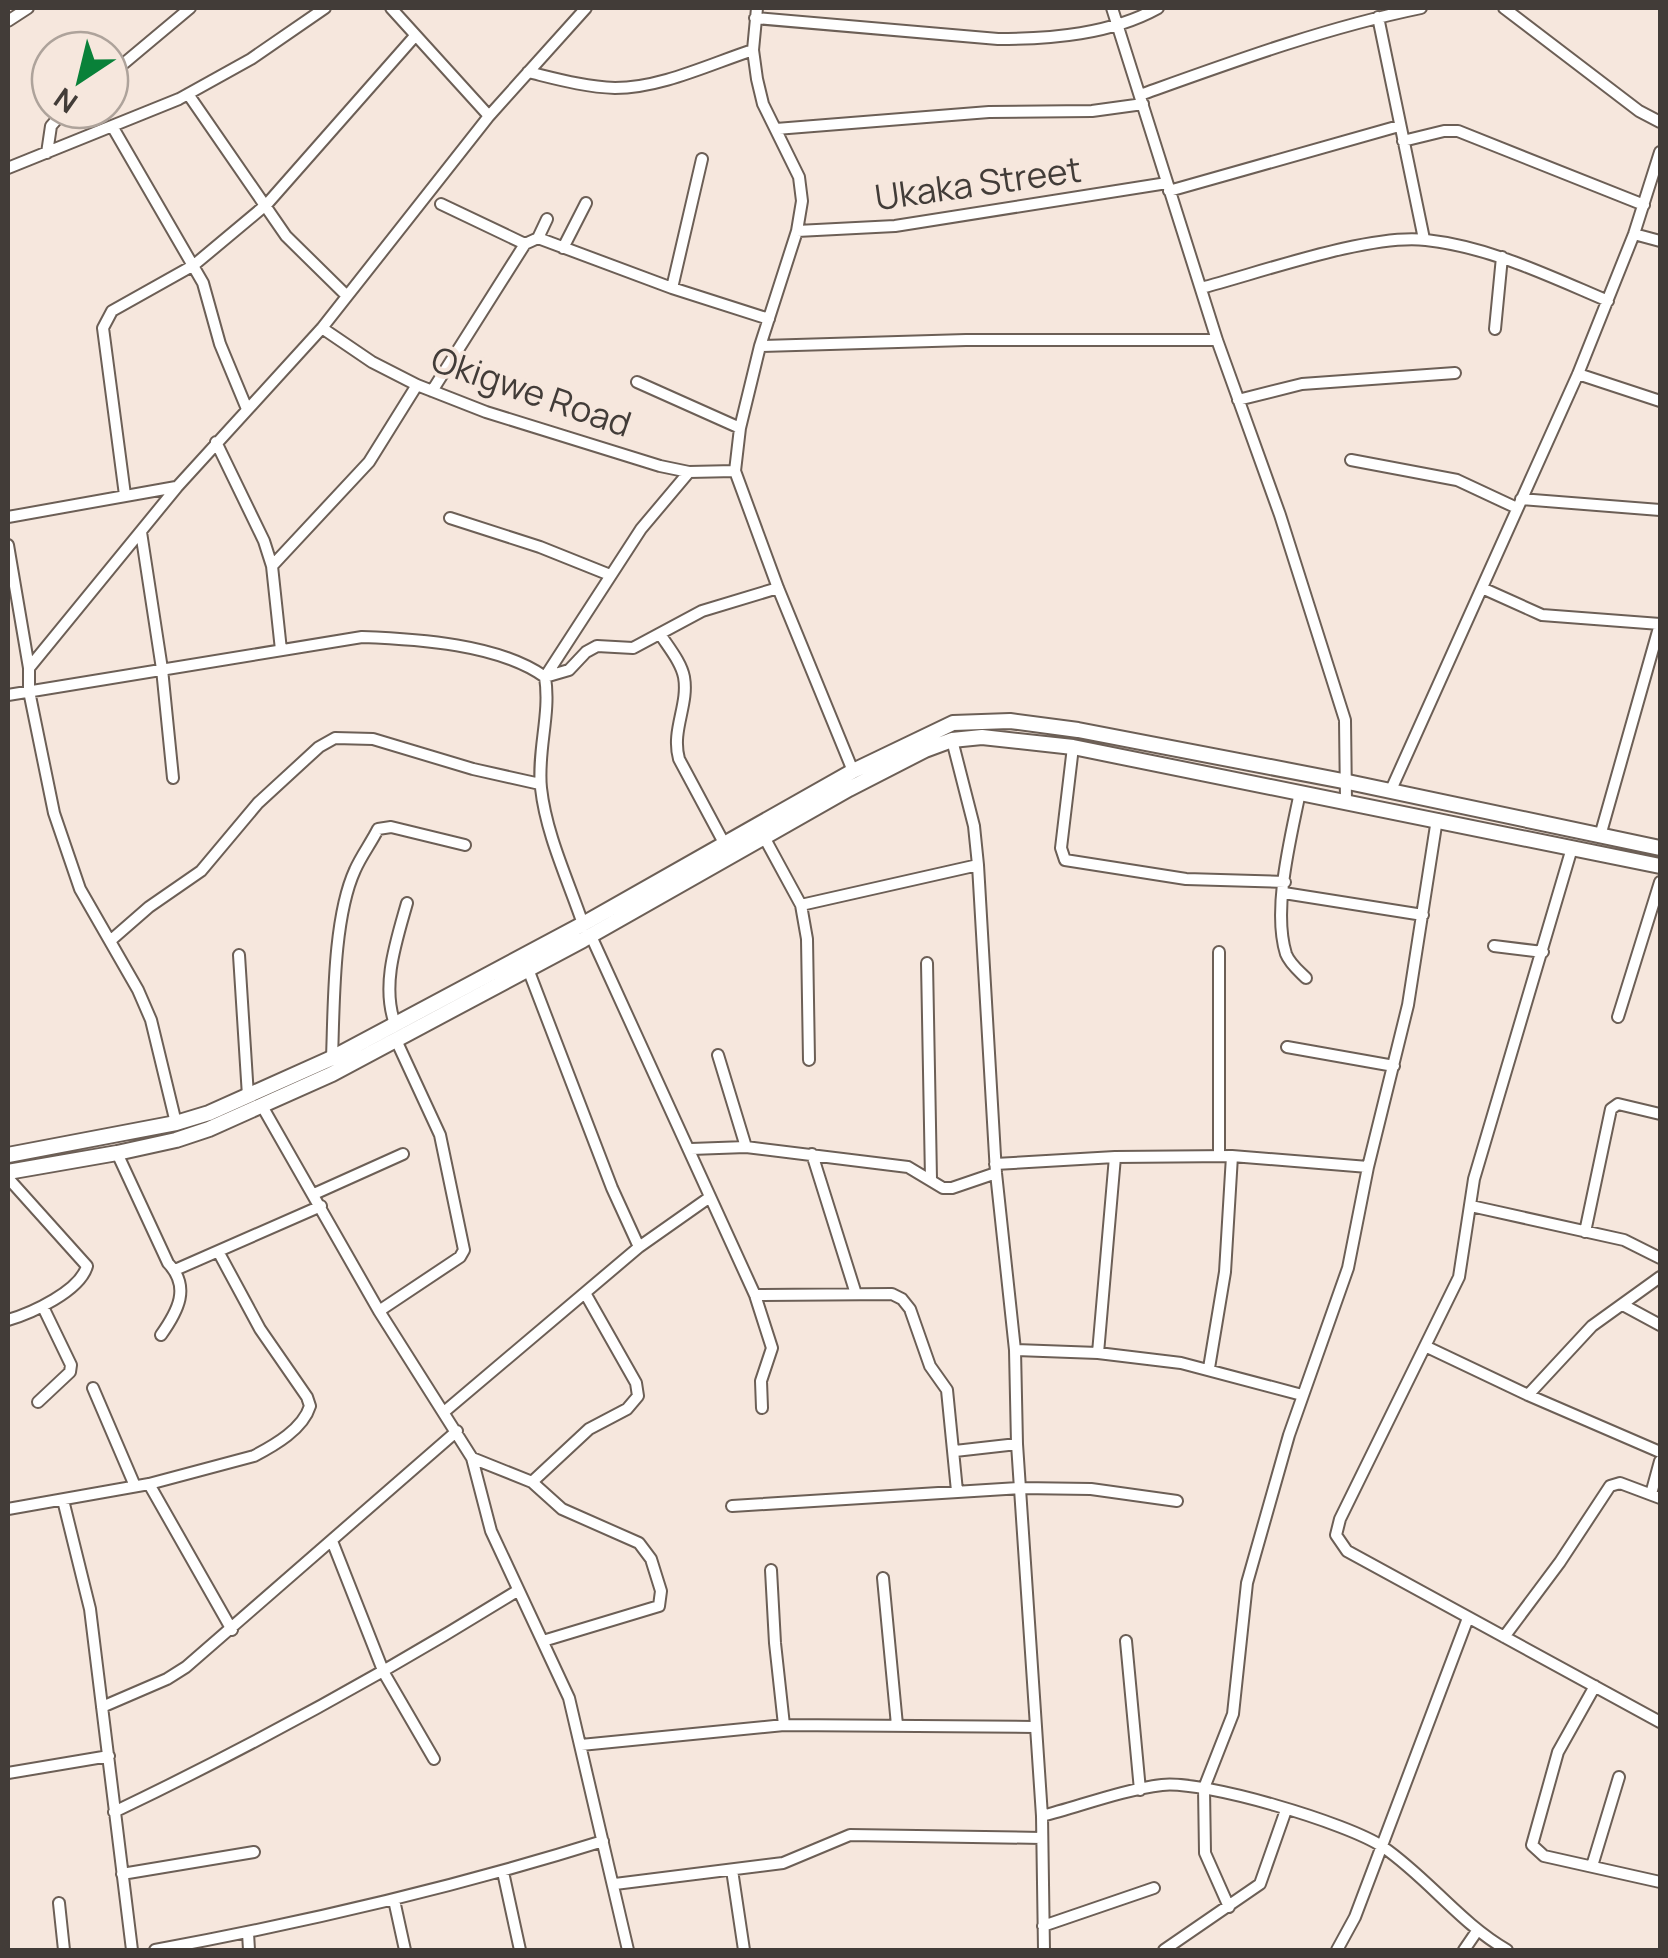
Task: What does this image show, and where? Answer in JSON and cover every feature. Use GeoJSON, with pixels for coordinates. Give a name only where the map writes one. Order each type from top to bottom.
{"type":"FeatureCollection","features":[{"type":"Feature","properties":{"kind":"main road"},"geometry":{"type":"LineString","coordinates":[[8,1175],[118,1154],[209,1129],[262,1106],[528,969],[724,844],[853,771],[953,724],[985,720],[1078,730],[1660,848]]}},
{"type":"Feature","properties":{"kind":"main road"},"geometry":{"type":"LineString","coordinates":[[8,1155],[176,1123],[248,1096],[587,930],[848,789],[952,740],[1007,738],[1074,747],[1660,866]]}},
{"type":"Feature","properties":{"kind":"street"},"geometry":{"type":"LineString","coordinates":[[8,21],[28,8]]}},
{"type":"Feature","properties":{"kind":"street"},"geometry":{"type":"LineString","coordinates":[[130,58],[190,8]]}},
{"type":"Feature","properties":{"kind":"street"},"geometry":{"type":"LineString","coordinates":[[130,118],[188,94],[251,59],[324,8]]}},
{"type":"Feature","properties":{"kind":"street"},"geometry":{"type":"LineString","coordinates":[[392,8],[489,116]]}},
{"type":"Feature","properties":{"kind":"street"},"geometry":{"type":"LineString","coordinates":[[28,668],[177,487],[322,328],[489,116],[586,8]]}},
{"type":"Feature","properties":{"kind":"street"},"geometry":{"type":"LineString","coordinates":[[1112,8],[1217,340],[1280,515],[1345,720],[1346,800]]}},
{"type":"Feature","properties":{"kind":"street"},"geometry":{"type":"LineString","coordinates":[[853,771],[778,588],[736,471],[740,428],[760,346],[796,231],[802,190],[764,104],[753,50],[756,13],[998,39],[1037,39],[1118,26],[1158,8]]}},
{"type":"Feature","properties":{"kind":"street"},"geometry":{"type":"LineString","coordinates":[[776,129],[989,112],[1092,111],[1141,99],[1370,14],[1420,8]]}},
{"type":"Feature","properties":{"kind":"street"},"geometry":{"type":"LineString","coordinates":[[1504,8],[1660,122]]}},
{"type":"Feature","properties":{"kind":"street"},"geometry":{"type":"LineString","coordinates":[[1370,14],[1424,239]]}},
{"type":"Feature","properties":{"kind":"street"},"geometry":{"type":"LineString","coordinates":[[125,495],[103,328],[106,317],[194,265],[267,204],[414,36]]}},
{"type":"Feature","properties":{"kind":"street"},"geometry":{"type":"LineString","coordinates":[[528,72],[587,86],[632,86],[753,50]]}},
{"type":"Feature","properties":{"kind":"street"},"geometry":{"type":"LineString","coordinates":[[188,94],[296,246],[346,296]]}},
{"type":"Feature","properties":{"kind":"street","name":"Ukaka Street"},"geometry":{"type":"LineString","coordinates":[[796,231],[896,226],[1168,187],[1399,126]]}},
{"type":"Feature","properties":{"kind":"street"},"geometry":{"type":"LineString","coordinates":[[48,152],[51,130]]}},
{"type":"Feature","properties":{"kind":"street"},"geometry":{"type":"LineString","coordinates":[[8,168],[102,130]]}},
{"type":"Feature","properties":{"kind":"street"},"geometry":{"type":"LineString","coordinates":[[114,130],[194,265],[247,409]]}},
{"type":"Feature","properties":{"kind":"street"},"geometry":{"type":"LineString","coordinates":[[1403,142],[1458,131],[1644,206]]}},
{"type":"Feature","properties":{"kind":"street"},"geometry":{"type":"LineString","coordinates":[[1390,792],[1578,374],[1634,234],[1660,152]]}},
{"type":"Feature","properties":{"kind":"street"},"geometry":{"type":"LineString","coordinates":[[672,288],[702,159]]}},
{"type":"Feature","properties":{"kind":"street"},"geometry":{"type":"LineString","coordinates":[[441,204],[525,244]]}},
{"type":"Feature","properties":{"kind":"street"},"geometry":{"type":"LineString","coordinates":[[562,248],[586,204]]}},
{"type":"Feature","properties":{"kind":"street"},"geometry":{"type":"LineString","coordinates":[[432,390],[525,244],[538,238],[547,220]]}},
{"type":"Feature","properties":{"kind":"street"},"geometry":{"type":"LineString","coordinates":[[1634,234],[1660,241]]}},
{"type":"Feature","properties":{"kind":"street"},"geometry":{"type":"LineString","coordinates":[[538,238],[768,319]]}},
{"type":"Feature","properties":{"kind":"street"},"geometry":{"type":"LineString","coordinates":[[1201,288],[1361,246],[1424,239],[1502,257],[1608,301]]}},
{"type":"Feature","properties":{"kind":"street"},"geometry":{"type":"LineString","coordinates":[[1496,330],[1502,257]]}},
{"type":"Feature","properties":{"kind":"street","name":"Okigwe Road"},"geometry":{"type":"LineString","coordinates":[[322,328],[372,362],[486,412],[689,472],[736,471]]}},
{"type":"Feature","properties":{"kind":"street"},"geometry":{"type":"LineString","coordinates":[[760,346],[966,340],[1217,340]]}},
{"type":"Feature","properties":{"kind":"street"},"geometry":{"type":"LineString","coordinates":[[1238,400],[1302,384],[1455,374]]}},
{"type":"Feature","properties":{"kind":"street"},"geometry":{"type":"LineString","coordinates":[[1578,374],[1660,401]]}},
{"type":"Feature","properties":{"kind":"street"},"geometry":{"type":"LineString","coordinates":[[637,382],[740,428]]}},
{"type":"Feature","properties":{"kind":"street"},"geometry":{"type":"LineString","coordinates":[[272,566],[369,462],[417,384]]}},
{"type":"Feature","properties":{"kind":"street"},"geometry":{"type":"LineString","coordinates":[[216,442],[272,566],[281,650]]}},
{"type":"Feature","properties":{"kind":"street"},"geometry":{"type":"LineString","coordinates":[[1351,460],[1457,480],[1519,503],[1660,510]]}},
{"type":"Feature","properties":{"kind":"street"},"geometry":{"type":"LineString","coordinates":[[545,677],[641,529],[689,472]]}},
{"type":"Feature","properties":{"kind":"street"},"geometry":{"type":"LineString","coordinates":[[8,517],[177,487]]}},
{"type":"Feature","properties":{"kind":"street"},"geometry":{"type":"LineString","coordinates":[[450,518],[610,575]]}},
{"type":"Feature","properties":{"kind":"street"},"geometry":{"type":"LineString","coordinates":[[141,532],[162,669],[173,778]]}},
{"type":"Feature","properties":{"kind":"street"},"geometry":{"type":"LineString","coordinates":[[8,545],[44,775],[70,865],[151,1020],[176,1123]]}},
{"type":"Feature","properties":{"kind":"street"},"geometry":{"type":"LineString","coordinates":[[545,677],[569,670],[597,646],[633,648],[716,606],[778,588]]}},
{"type":"Feature","properties":{"kind":"street"},"geometry":{"type":"LineString","coordinates":[[1482,588],[1542,615],[1660,624],[1600,836]]}},
{"type":"Feature","properties":{"kind":"street"},"geometry":{"type":"LineString","coordinates":[[660,634],[680,665],[685,681],[676,725],[678,759],[724,844]]}},
{"type":"Feature","properties":{"kind":"street"},"geometry":{"type":"LineString","coordinates":[[8,695],[362,637],[404,639],[491,654],[530,666],[545,677],[548,693],[540,784],[545,813],[587,930],[755,1295],[772,1348],[761,1380],[762,1408]]}},
{"type":"Feature","properties":{"kind":"street"},"geometry":{"type":"LineString","coordinates":[[110,941],[201,871],[258,803],[335,738],[374,738],[472,769],[540,784]]}},
{"type":"Feature","properties":{"kind":"street"},"geometry":{"type":"LineString","coordinates":[[952,740],[974,826],[996,1169],[1015,1350],[1017,1444],[1042,1816],[1044,1950]]}},
{"type":"Feature","properties":{"kind":"street"},"geometry":{"type":"LineString","coordinates":[[1074,747],[1061,848],[1065,860],[1186,879],[1285,887],[1424,915]]}},
{"type":"Feature","properties":{"kind":"street"},"geometry":{"type":"LineString","coordinates":[[1300,792],[1283,922],[1286,955],[1306,978]]}},
{"type":"Feature","properties":{"kind":"street"},"geometry":{"type":"LineString","coordinates":[[1229,1907],[1205,1852],[1204,1788],[1233,1714],[1247,1583],[1302,1394],[1344,1282],[1408,1005],[1437,819]]}},
{"type":"Feature","properties":{"kind":"street"},"geometry":{"type":"LineString","coordinates":[[332,1058],[336,964],[349,890],[354,871],[378,829],[391,827],[465,845]]}},
{"type":"Feature","properties":{"kind":"street"},"geometry":{"type":"LineString","coordinates":[[764,837],[801,905],[807,939],[809,1060]]}},
{"type":"Feature","properties":{"kind":"street"},"geometry":{"type":"LineString","coordinates":[[1572,848],[1474,1179],[1459,1277],[1336,1534],[1347,1551],[1660,1722]]}},
{"type":"Feature","properties":{"kind":"street"},"geometry":{"type":"LineString","coordinates":[[801,905],[978,865]]}},
{"type":"Feature","properties":{"kind":"street"},"geometry":{"type":"LineString","coordinates":[[1618,1018],[1660,882]]}},
{"type":"Feature","properties":{"kind":"street"},"geometry":{"type":"LineString","coordinates":[[396,1024],[388,996],[407,903]]}},
{"type":"Feature","properties":{"kind":"street"},"geometry":{"type":"LineString","coordinates":[[1494,946],[1543,952]]}},
{"type":"Feature","properties":{"kind":"street"},"geometry":{"type":"LineString","coordinates":[[1218,952],[1219,1156]]}},
{"type":"Feature","properties":{"kind":"street"},"geometry":{"type":"LineString","coordinates":[[240,955],[248,1096]]}},
{"type":"Feature","properties":{"kind":"street"},"geometry":{"type":"LineString","coordinates":[[927,963],[931,1180]]}},
{"type":"Feature","properties":{"kind":"street"},"geometry":{"type":"LineString","coordinates":[[528,969],[612,1188],[639,1247]]}},
{"type":"Feature","properties":{"kind":"street"},"geometry":{"type":"LineString","coordinates":[[379,1311],[460,1257],[464,1250],[440,1135],[396,1040]]}},
{"type":"Feature","properties":{"kind":"street"},"geometry":{"type":"LineString","coordinates":[[1287,1047],[1394,1066]]}},
{"type":"Feature","properties":{"kind":"street"},"geometry":{"type":"LineString","coordinates":[[718,1055],[746,1147]]}},
{"type":"Feature","properties":{"kind":"street"},"geometry":{"type":"LineString","coordinates":[[1585,1232],[1611,1109],[1618,1104],[1660,1114]]}},
{"type":"Feature","properties":{"kind":"street"},"geometry":{"type":"LineString","coordinates":[[262,1106],[379,1311],[472,1458],[491,1532],[569,1698],[628,1950]]}},
{"type":"Feature","properties":{"kind":"street"},"geometry":{"type":"LineString","coordinates":[[690,1149],[746,1147],[908,1167],[943,1188],[952,1188],[996,1169],[1115,1157],[1232,1156],[1368,1168]]}},
{"type":"Feature","properties":{"kind":"street"},"geometry":{"type":"LineString","coordinates":[[118,1154],[168,1263],[175,1270],[182,1301],[161,1336]]}},
{"type":"Feature","properties":{"kind":"street"},"geometry":{"type":"LineString","coordinates":[[314,1194],[402,1154]]}},
{"type":"Feature","properties":{"kind":"street"},"geometry":{"type":"LineString","coordinates":[[812,1154],[856,1294]]}},
{"type":"Feature","properties":{"kind":"street"},"geometry":{"type":"LineString","coordinates":[[1209,1368],[1225,1272],[1232,1156]]}},
{"type":"Feature","properties":{"kind":"street"},"geometry":{"type":"LineString","coordinates":[[1098,1352],[1115,1157]]}},
{"type":"Feature","properties":{"kind":"street"},"geometry":{"type":"LineString","coordinates":[[8,1175],[87,1266],[79,1281],[43,1307],[8,1320]]}},
{"type":"Feature","properties":{"kind":"street"},"geometry":{"type":"LineString","coordinates":[[444,1412],[639,1247],[710,1197]]}},
{"type":"Feature","properties":{"kind":"street"},"geometry":{"type":"LineString","coordinates":[[175,1270],[322,1206]]}},
{"type":"Feature","properties":{"kind":"street"},"geometry":{"type":"LineString","coordinates":[[1471,1206],[1624,1240],[1660,1258]]}},
{"type":"Feature","properties":{"kind":"street"},"geometry":{"type":"LineString","coordinates":[[8,1509],[149,1484],[254,1456],[304,1420],[310,1406],[306,1398],[260,1330],[219,1253]]}},
{"type":"Feature","properties":{"kind":"street"},"geometry":{"type":"LineString","coordinates":[[1528,1395],[1592,1326],[1660,1277]]}},
{"type":"Feature","properties":{"kind":"street"},"geometry":{"type":"LineString","coordinates":[[532,1482],[589,1429],[627,1409],[638,1396],[636,1383],[585,1293]]}},
{"type":"Feature","properties":{"kind":"street"},"geometry":{"type":"LineString","coordinates":[[755,1295],[892,1294],[902,1299],[910,1310],[930,1366],[946,1390],[957,1491]]}},
{"type":"Feature","properties":{"kind":"street"},"geometry":{"type":"LineString","coordinates":[[1622,1304],[1660,1324]]}},
{"type":"Feature","properties":{"kind":"street"},"geometry":{"type":"LineString","coordinates":[[38,1402],[70,1372],[71,1365],[43,1307]]}},
{"type":"Feature","properties":{"kind":"street"},"geometry":{"type":"LineString","coordinates":[[1427,1347],[1660,1452]]}},
{"type":"Feature","properties":{"kind":"street"},"geometry":{"type":"LineString","coordinates":[[1015,1350],[1098,1352],[1209,1368],[1302,1394]]}},
{"type":"Feature","properties":{"kind":"street"},"geometry":{"type":"LineString","coordinates":[[92,1388],[135,1486]]}},
{"type":"Feature","properties":{"kind":"street"},"geometry":{"type":"LineString","coordinates":[[102,1707],[167,1679],[232,1630],[457,1431]]}},
{"type":"Feature","properties":{"kind":"street"},"geometry":{"type":"LineString","coordinates":[[955,1451],[1017,1444]]}},
{"type":"Feature","properties":{"kind":"street"},"geometry":{"type":"LineString","coordinates":[[472,1458],[532,1482],[562,1509],[639,1543],[651,1558],[661,1591],[659,1606],[542,1640]]}},
{"type":"Feature","properties":{"kind":"street"},"geometry":{"type":"LineString","coordinates":[[1504,1637],[1610,1486],[1620,1484],[1656,1496],[1660,1461]]}},
{"type":"Feature","properties":{"kind":"street"},"geometry":{"type":"LineString","coordinates":[[149,1484],[232,1630]]}},
{"type":"Feature","properties":{"kind":"street"},"geometry":{"type":"LineString","coordinates":[[732,1506],[1020,1488],[1091,1489],[1177,1501]]}},
{"type":"Feature","properties":{"kind":"street"},"geometry":{"type":"LineString","coordinates":[[62,1500],[86,1594],[132,1950]]}},
{"type":"Feature","properties":{"kind":"street"},"geometry":{"type":"LineString","coordinates":[[332,1541],[384,1673],[434,1759]]}},
{"type":"Feature","properties":{"kind":"street"},"geometry":{"type":"LineString","coordinates":[[771,1570],[774,1643],[784,1725]]}},
{"type":"Feature","properties":{"kind":"street"},"geometry":{"type":"LineString","coordinates":[[883,1578],[897,1725]]}},
{"type":"Feature","properties":{"kind":"street"},"geometry":{"type":"LineString","coordinates":[[114,1812],[384,1673],[517,1592]]}},
{"type":"Feature","properties":{"kind":"street"},"geometry":{"type":"LineString","coordinates":[[1337,1950],[1355,1917],[1468,1618]]}},
{"type":"Feature","properties":{"kind":"street"},"geometry":{"type":"LineString","coordinates":[[1126,1642],[1140,1790]]}},
{"type":"Feature","properties":{"kind":"street"},"geometry":{"type":"LineString","coordinates":[[1595,1686],[1558,1752],[1531,1840],[1539,1854],[1660,1882]]}},
{"type":"Feature","properties":{"kind":"street"},"geometry":{"type":"LineString","coordinates":[[581,1745],[784,1725],[1034,1727]]}},
{"type":"Feature","properties":{"kind":"street"},"geometry":{"type":"LineString","coordinates":[[8,1773],[109,1756]]}},
{"type":"Feature","properties":{"kind":"street"},"geometry":{"type":"LineString","coordinates":[[1592,1866],[1619,1777]]}},
{"type":"Feature","properties":{"kind":"street"},"geometry":{"type":"LineString","coordinates":[[1042,1816],[1162,1785],[1204,1788],[1325,1820],[1382,1846],[1476,1932],[1507,1950]]}},
{"type":"Feature","properties":{"kind":"street"},"geometry":{"type":"LineString","coordinates":[[1165,1950],[1260,1884],[1286,1810]]}},
{"type":"Feature","properties":{"kind":"street"},"geometry":{"type":"LineString","coordinates":[[615,1884],[783,1863],[850,1836],[1042,1838]]}},
{"type":"Feature","properties":{"kind":"street"},"geometry":{"type":"LineString","coordinates":[[155,1950],[394,1900],[603,1841]]}},
{"type":"Feature","properties":{"kind":"street"},"geometry":{"type":"LineString","coordinates":[[122,1874],[254,1852]]}},
{"type":"Feature","properties":{"kind":"street"},"geometry":{"type":"LineString","coordinates":[[732,1870],[744,1950]]}},
{"type":"Feature","properties":{"kind":"street"},"geometry":{"type":"LineString","coordinates":[[503,1872],[520,1950]]}},
{"type":"Feature","properties":{"kind":"street"},"geometry":{"type":"LineString","coordinates":[[1043,1926],[1154,1888]]}},
{"type":"Feature","properties":{"kind":"street"},"geometry":{"type":"LineString","coordinates":[[394,1900],[405,1950]]}},
{"type":"Feature","properties":{"kind":"street"},"geometry":{"type":"LineString","coordinates":[[58,1902],[64,1950]]}},
{"type":"Feature","properties":{"kind":"street"},"geometry":{"type":"LineString","coordinates":[[1464,1950],[1476,1932]]}},
{"type":"Feature","properties":{"kind":"street"},"geometry":{"type":"LineString","coordinates":[[248,1933],[249,1950]]}}]}
